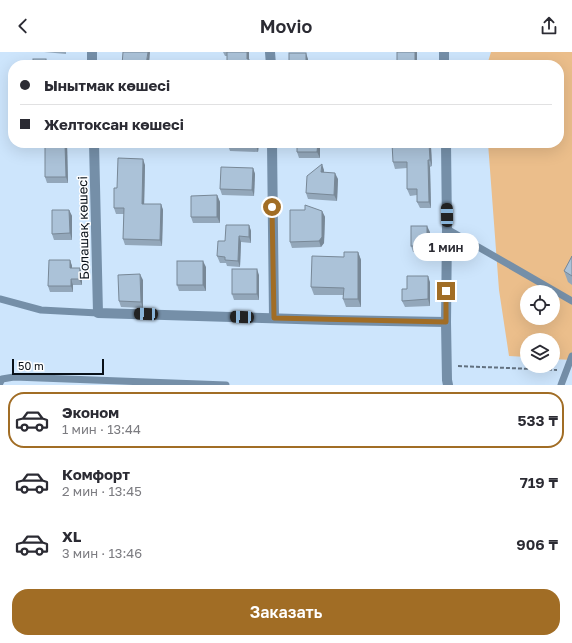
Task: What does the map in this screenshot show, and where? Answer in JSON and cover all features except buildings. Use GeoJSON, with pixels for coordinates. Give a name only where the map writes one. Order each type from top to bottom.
{"type":"FeatureCollection","features":[{"type":"Feature","properties":{"kind":"street","name":"Болашақ көшесі"},"geometry":{"type":"LineString","coordinates":[[94,148],[98,313]]}},
{"type":"Feature","properties":{"kind":"street"},"geometry":{"type":"LineString","coordinates":[[272,148],[274,318]]}},
{"type":"Feature","properties":{"kind":"street"},"geometry":{"type":"LineString","coordinates":[[446,148],[446,322],[448,385]]}},
{"type":"Feature","properties":{"kind":"street"},"geometry":{"type":"LineString","coordinates":[[98,313],[446,322]]}},
{"type":"Feature","properties":{"kind":"lane"},"geometry":{"type":"LineString","coordinates":[[447,229],[572,301]]}},
{"type":"Feature","properties":{"kind":"lane"},"geometry":{"type":"LineString","coordinates":[[0,299],[40,310],[98,313]]}},
{"type":"Feature","properties":{"kind":"lane"},"geometry":{"type":"LineString","coordinates":[[561,385],[572,356]]}},
{"type":"Feature","properties":{"kind":"lane"},"geometry":{"type":"LineString","coordinates":[[1,380],[14,377],[137,383],[226,385]]}},
{"type":"Feature","properties":{"kind":"path"},"geometry":{"type":"LineString","coordinates":[[447,366],[567,370]]}},
{"type":"Feature","properties":{"kind":"shaded area"},"geometry":{"type":"Polygon","coordinates":[[[491,52],[572,52],[572,360],[560,359],[560,333],[520,333],[520,357],[509,356],[499,290],[488,148],[564,148],[564,60],[489,60],[491,52]]]}},
{"type":"Feature","properties":{"kind":"route"},"geometry":{"type":"LineString","coordinates":[[272,207],[274,318],[446,322],[446,291]]}}]}
